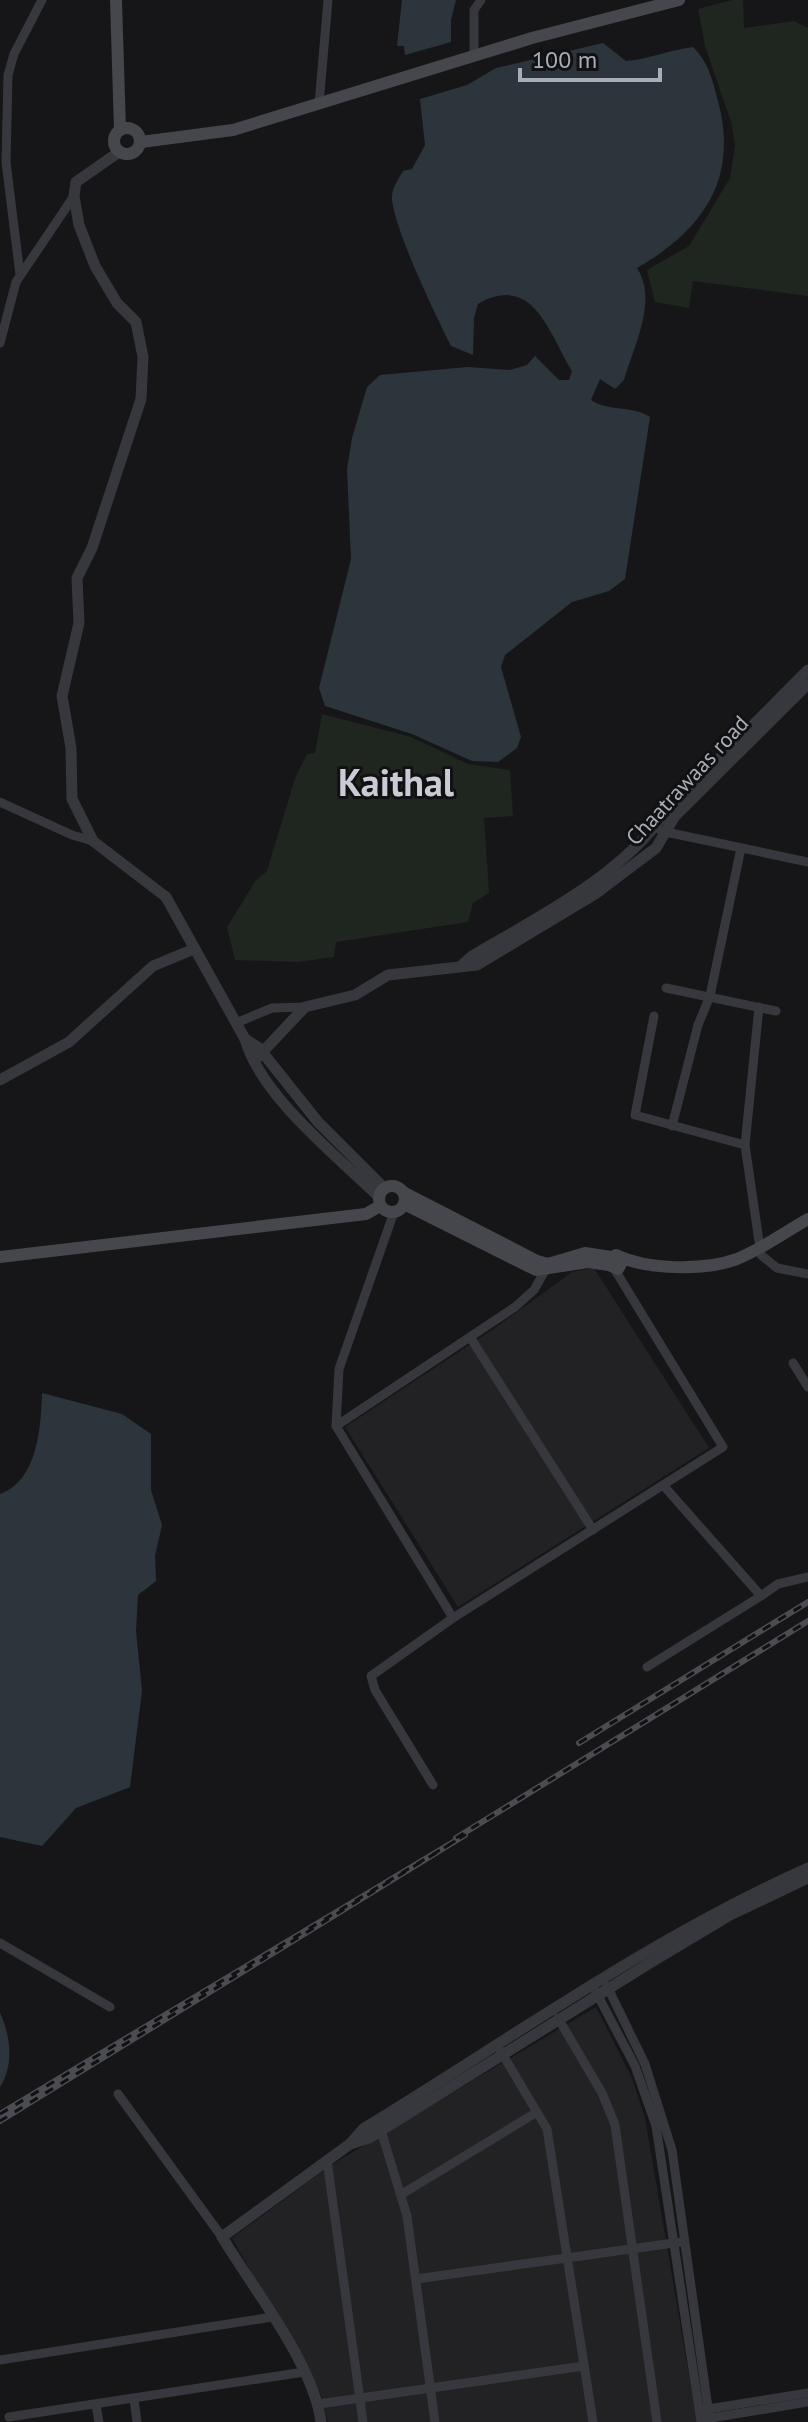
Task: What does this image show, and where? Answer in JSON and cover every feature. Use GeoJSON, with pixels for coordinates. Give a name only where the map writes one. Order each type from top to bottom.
{"type":"FeatureCollection","features":[{"type":"Feature","properties":{"kind":"main road"},"geometry":{"type":"LineString","coordinates":[[116,0],[120,130],[114,144],[119,152],[135,152],[141,142]]}},
{"type":"Feature","properties":{"kind":"main road"},"geometry":{"type":"LineString","coordinates":[[141,142],[233,130],[474,56],[679,0]]}},
{"type":"Feature","properties":{"kind":"main road"},"geometry":{"type":"LineString","coordinates":[[120,130],[135,130],[141,142]]}},
{"type":"Feature","properties":{"kind":"main road"},"geometry":{"type":"LineString","coordinates":[[0,1257],[366,1214],[394,1186],[400,1203]]}},
{"type":"Feature","properties":{"kind":"main road"},"geometry":{"type":"LineString","coordinates":[[381,1197],[547,1267],[585,1253],[616,1264],[721,1263],[761,1250],[808,1228]]}},
{"type":"Feature","properties":{"kind":"main road"},"geometry":{"type":"LineString","coordinates":[[761,1250],[808,1219]]}},
{"type":"Feature","properties":{"kind":"street"},"geometry":{"type":"LineString","coordinates":[[20,275],[3,163],[8,75],[14,54],[42,0]]}},
{"type":"Feature","properties":{"kind":"street"},"geometry":{"type":"LineString","coordinates":[[319,104],[328,0]]}},
{"type":"Feature","properties":{"kind":"street"},"geometry":{"type":"LineString","coordinates":[[474,56],[474,10],[481,0]]}},
{"type":"Feature","properties":{"kind":"street"},"geometry":{"type":"LineString","coordinates":[[0,56],[14,54]]}},
{"type":"Feature","properties":{"kind":"street"},"geometry":{"type":"LineString","coordinates":[[93,841],[72,799],[71,748],[62,696],[79,623],[77,578],[92,548],[141,399],[143,357],[136,322],[117,303],[95,266],[79,225],[74,196],[76,182],[119,152]]}},
{"type":"Feature","properties":{"kind":"street"},"geometry":{"type":"LineString","coordinates":[[0,343],[20,275],[74,196]]}},
{"type":"Feature","properties":{"kind":"street"},"geometry":{"type":"LineString","coordinates":[[236,1023],[272,1008],[305,1007],[355,995],[388,975],[463,964],[579,893],[660,830],[707,769],[808,670]]}},
{"type":"Feature","properties":{"kind":"street","name":"Chaatrawaas road"},"geometry":{"type":"LineString","coordinates":[[660,830],[808,684]]}},
{"type":"Feature","properties":{"kind":"street"},"geometry":{"type":"LineString","coordinates":[[0,802],[93,841],[166,897],[282,1099],[381,1197]]}},
{"type":"Feature","properties":{"kind":"street"},"geometry":{"type":"LineString","coordinates":[[660,830],[808,862]]}},
{"type":"Feature","properties":{"kind":"street"},"geometry":{"type":"LineString","coordinates":[[672,1126],[698,1025],[710,996],[741,848]]}},
{"type":"Feature","properties":{"kind":"street"},"geometry":{"type":"LineString","coordinates":[[0,1080],[69,1042],[153,966],[194,949]]}},
{"type":"Feature","properties":{"kind":"street"},"geometry":{"type":"LineString","coordinates":[[666,988],[776,1011]]}},
{"type":"Feature","properties":{"kind":"street"},"geometry":{"type":"LineString","coordinates":[[258,1057],[305,1007]]}},
{"type":"Feature","properties":{"kind":"street"},"geometry":{"type":"LineString","coordinates":[[759,1007],[745,1145],[761,1250],[777,1268],[808,1274]]}},
{"type":"Feature","properties":{"kind":"street"},"geometry":{"type":"LineString","coordinates":[[654,1016],[634,1113],[639,1119],[745,1145]]}},
{"type":"Feature","properties":{"kind":"street"},"geometry":{"type":"LineString","coordinates":[[400,1203],[339,1369],[336,1426],[453,1618]]}},
{"type":"Feature","properties":{"kind":"street"},"geometry":{"type":"LineString","coordinates":[[433,1785],[375,1690],[371,1676],[453,1618],[723,1447],[616,1264]]}},
{"type":"Feature","properties":{"kind":"street"},"geometry":{"type":"LineString","coordinates":[[336,1426],[470,1337],[534,1290],[547,1267]]}},
{"type":"Feature","properties":{"kind":"street"},"geometry":{"type":"LineString","coordinates":[[470,1337],[593,1530]]}},
{"type":"Feature","properties":{"kind":"street"},"geometry":{"type":"LineString","coordinates":[[793,1363],[808,1387]]}},
{"type":"Feature","properties":{"kind":"street"},"geometry":{"type":"LineString","coordinates":[[663,1485],[761,1596]]}},
{"type":"Feature","properties":{"kind":"street"},"geometry":{"type":"LineString","coordinates":[[647,1667],[778,1584],[808,1577]]}},
{"type":"Feature","properties":{"kind":"street"},"geometry":{"type":"LineString","coordinates":[[222,2237],[379,2125],[724,1909],[808,1868]]}},
{"type":"Feature","properties":{"kind":"street"},"geometry":{"type":"LineString","coordinates":[[499,2050],[558,2018],[600,1987],[730,1915],[808,1878]]}},
{"type":"Feature","properties":{"kind":"street"},"geometry":{"type":"LineString","coordinates":[[0,1943],[110,2007]]}},
{"type":"Feature","properties":{"kind":"street"},"geometry":{"type":"LineString","coordinates":[[600,1987],[660,2101],[672,2150],[679,2242],[704,2417]]}},
{"type":"Feature","properties":{"kind":"street"},"geometry":{"type":"LineString","coordinates":[[558,2018],[602,2093],[615,2125],[657,2422]]}},
{"type":"Feature","properties":{"kind":"street"},"geometry":{"type":"LineString","coordinates":[[499,2050],[547,2129],[593,2422]]}},
{"type":"Feature","properties":{"kind":"street"},"geometry":{"type":"LineString","coordinates":[[118,2094],[222,2237],[272,2317],[319,2404],[321,2422]]}},
{"type":"Feature","properties":{"kind":"street"},"geometry":{"type":"LineString","coordinates":[[402,2194],[537,2112]]}},
{"type":"Feature","properties":{"kind":"street"},"geometry":{"type":"LineString","coordinates":[[379,2125],[402,2194],[435,2422]]}},
{"type":"Feature","properties":{"kind":"street"},"geometry":{"type":"LineString","coordinates":[[327,2160],[363,2422]]}},
{"type":"Feature","properties":{"kind":"street"},"geometry":{"type":"LineString","coordinates":[[416,2279],[679,2242]]}},
{"type":"Feature","properties":{"kind":"street"},"geometry":{"type":"LineString","coordinates":[[0,2360],[272,2317]]}},
{"type":"Feature","properties":{"kind":"street"},"geometry":{"type":"LineString","coordinates":[[319,2404],[584,2366]]}},
{"type":"Feature","properties":{"kind":"street"},"geometry":{"type":"LineString","coordinates":[[9,2417],[304,2372]]}},
{"type":"Feature","properties":{"kind":"street"},"geometry":{"type":"LineString","coordinates":[[704,2417],[808,2393]]}},
{"type":"Feature","properties":{"kind":"street"},"geometry":{"type":"LineString","coordinates":[[134,2399],[137,2422]]}},
{"type":"Feature","properties":{"kind":"street"},"geometry":{"type":"LineString","coordinates":[[704,2417],[808,2402]]}},
{"type":"Feature","properties":{"kind":"street"},"geometry":{"type":"LineString","coordinates":[[96,2405],[99,2422]]}},
{"type":"Feature","properties":{"kind":"shaded area"},"geometry":{"type":"Polygon","coordinates":[[[402,0],[456,0],[451,20],[451,42],[405,55],[404,46],[397,46],[402,0]]]}},
{"type":"Feature","properties":{"kind":"shaded area"},"geometry":{"type":"Polygon","coordinates":[[[743,0],[744,28],[794,21],[808,28],[808,296],[693,281],[689,308],[655,302],[647,270],[689,246],[730,178],[735,146],[732,125],[705,46],[698,9],[743,0]]]}},
{"type":"Feature","properties":{"kind":"shaded area"},"geometry":{"type":"Polygon","coordinates":[[[603,43],[626,61],[693,47],[706,65],[718,101],[723,129],[719,178],[710,200],[697,219],[680,237],[637,268],[643,281],[645,309],[624,380],[615,389],[600,379],[591,400],[650,417],[625,579],[609,591],[572,602],[505,655],[501,667],[521,737],[517,748],[498,762],[472,761],[412,734],[325,706],[319,688],[351,559],[347,469],[352,438],[367,387],[380,375],[468,367],[510,370],[527,365],[535,356],[559,380],[569,380],[572,371],[537,312],[526,301],[513,296],[497,296],[478,304],[474,318],[473,355],[451,346],[408,252],[395,214],[393,192],[403,171],[412,169],[425,145],[420,99],[467,85],[496,68],[603,43]]]}},
{"type":"Feature","properties":{"kind":"shaded area"},"geometry":{"type":"Polygon","coordinates":[[[322,714],[411,737],[468,764],[510,770],[513,816],[484,818],[489,893],[473,903],[468,922],[336,942],[334,957],[298,962],[235,960],[227,927],[256,880],[267,871],[295,778],[307,754],[315,753],[322,714]]]}},
{"type":"Feature","properties":{"kind":"shaded area"},"geometry":{"type":"Polygon","coordinates":[[[594,1268],[709,1448],[458,1607],[345,1427],[492,1330],[572,1272],[594,1268]]]}},
{"type":"Feature","properties":{"kind":"shaded area"},"geometry":{"type":"Polygon","coordinates":[[[42,1393],[122,1414],[151,1434],[151,1490],[162,1525],[155,1556],[156,1581],[138,1595],[136,1631],[142,1691],[130,1787],[76,1808],[42,1846],[0,1837],[0,1494],[13,1487],[30,1465],[38,1436],[42,1393]]]}},
{"type":"Feature","properties":{"kind":"shaded area"},"geometry":{"type":"Polygon","coordinates":[[[596,2007],[632,2078],[645,2118],[697,2422],[328,2422],[320,2392],[232,2238],[328,2167],[596,2007]]]}},
{"type":"Feature","properties":{"kind":"shaded area"},"geometry":{"type":"Polygon","coordinates":[[[0,2013],[7,2032],[9,2060],[0,2087],[0,2013]]]}},
{"type":"Feature","properties":{"kind":"railway"},"geometry":{"type":"LineString","coordinates":[[579,1743],[808,1602]]}},
{"type":"Feature","properties":{"kind":"railway"},"geometry":{"type":"LineString","coordinates":[[456,1838],[808,1621]]}},
{"type":"Feature","properties":{"kind":"railway"},"geometry":{"type":"LineString","coordinates":[[0,2114],[465,1835],[0,2121]]}},
{"type":"Feature","properties":{"kind":"district","name":"Kaithal"},"geometry":{"type":"Point","coordinates":[396,783]}}]}
